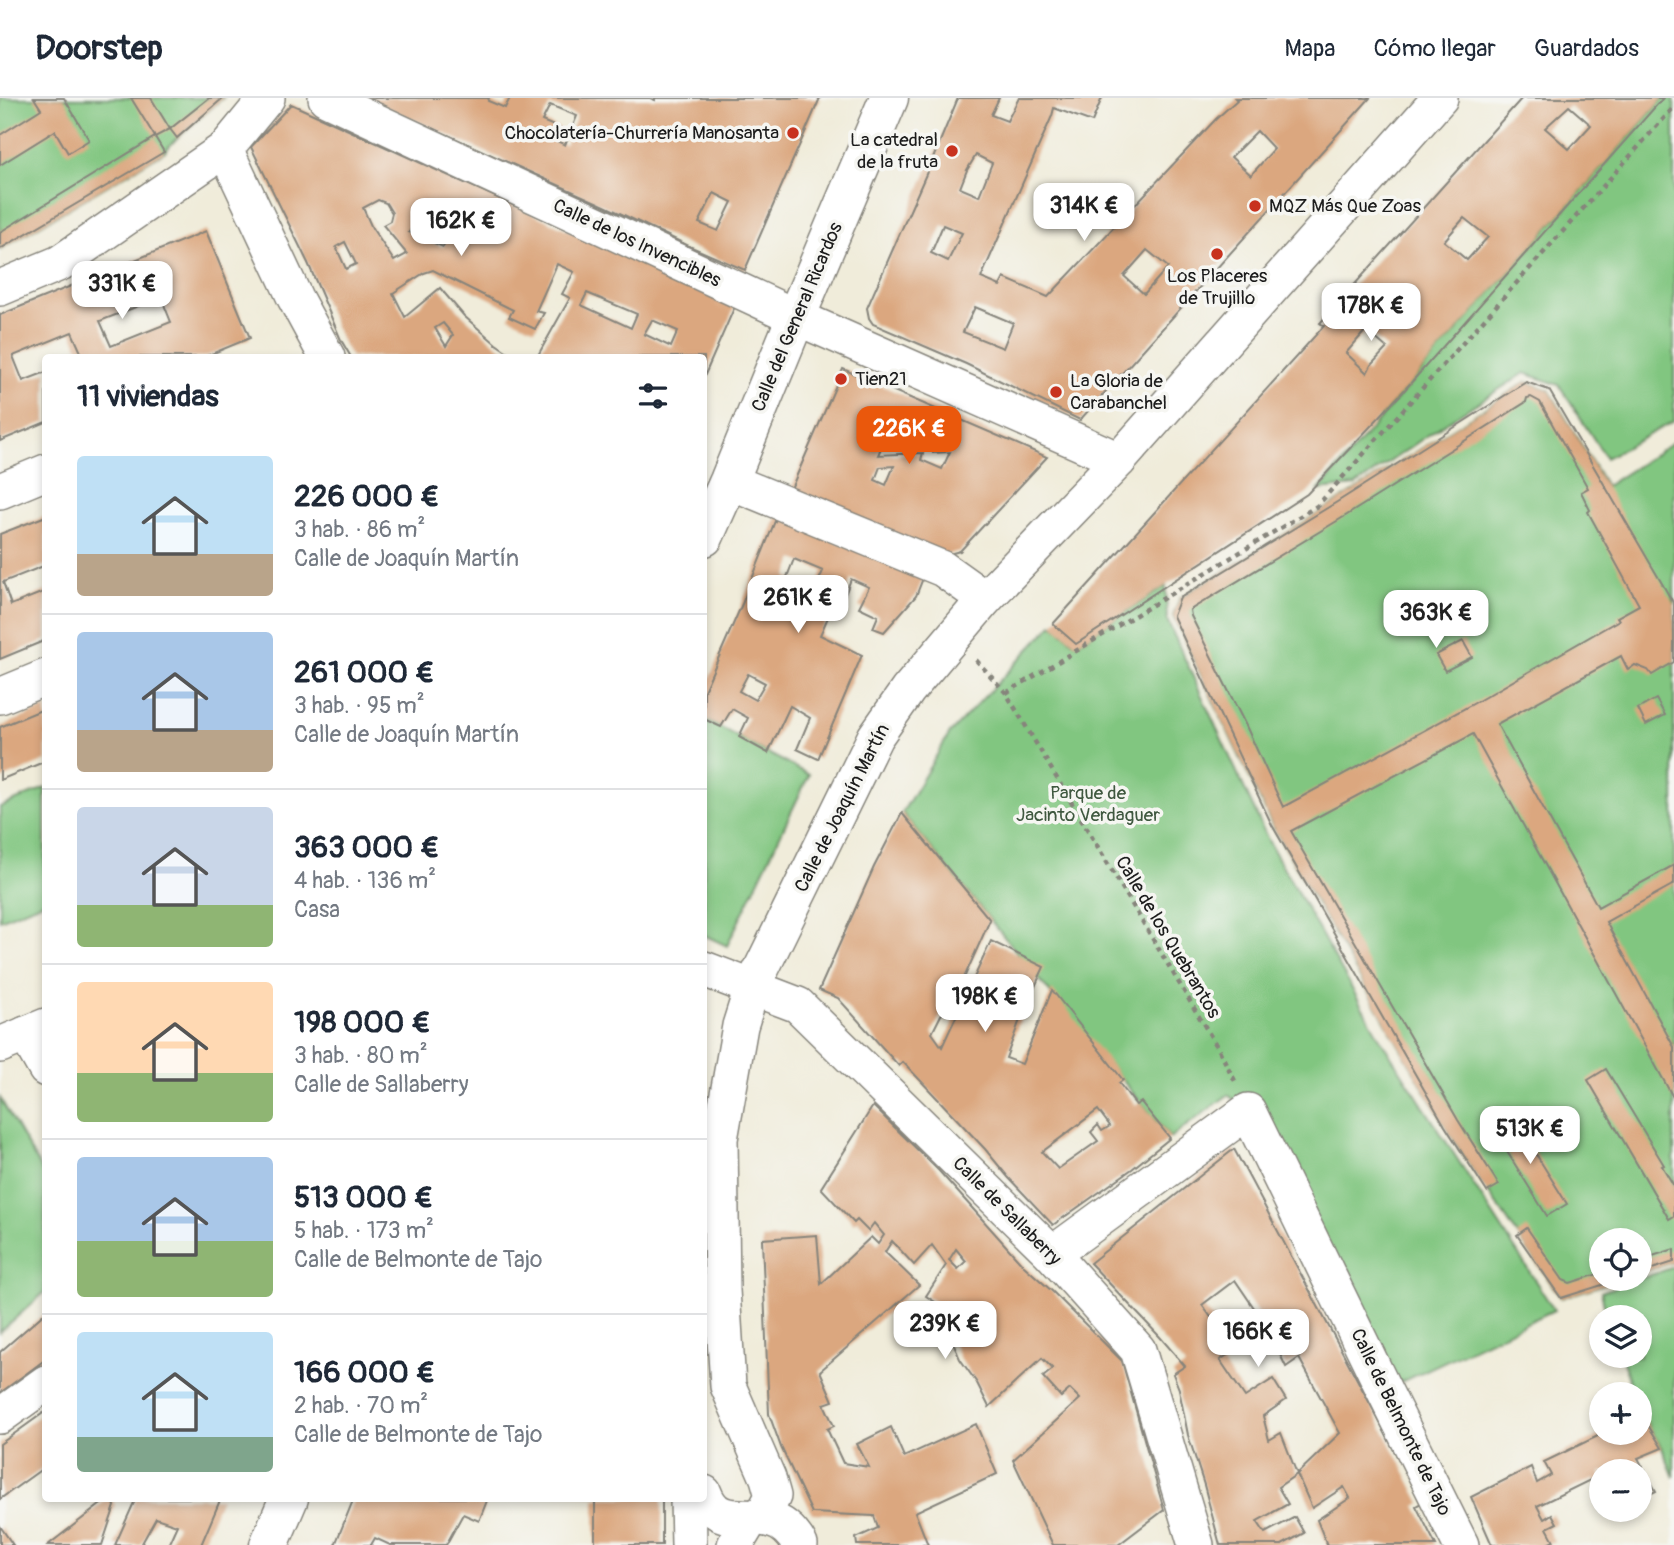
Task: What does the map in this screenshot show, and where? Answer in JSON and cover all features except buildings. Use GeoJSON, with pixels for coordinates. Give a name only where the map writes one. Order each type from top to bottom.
{"type":"FeatureCollection","features":[{"type":"Feature","properties":{"kind":"main road","name":"Calle del General Ricardos"},"geometry":{"type":"LineString","coordinates":[[707,530],[890,98]]}},
{"type":"Feature","properties":{"kind":"main road"},"geometry":{"type":"LineString","coordinates":[[269,1545],[287,1502]]}},
{"type":"Feature","properties":{"kind":"street"},"geometry":{"type":"LineString","coordinates":[[0,288],[60,263],[225,149],[267,98]]}},
{"type":"Feature","properties":{"kind":"street","name":"Calle de los Invencibles"},"geometry":{"type":"LineString","coordinates":[[326,98],[796,317],[1119,460]]}},
{"type":"Feature","properties":{"kind":"street","name":"Calle de Joaquín Martín"},"geometry":{"type":"LineString","coordinates":[[752,988],[875,737],[908,690],[985,599],[1119,460],[1440,98]]}},
{"type":"Feature","properties":{"kind":"street"},"geometry":{"type":"LineString","coordinates":[[225,149],[323,354]]}},
{"type":"Feature","properties":{"kind":"street"},"geometry":{"type":"LineString","coordinates":[[0,491],[42,474]]}},
{"type":"Feature","properties":{"kind":"street"},"geometry":{"type":"LineString","coordinates":[[729,481],[943,569],[985,599]]}},
{"type":"Feature","properties":{"kind":"street"},"geometry":{"type":"LineString","coordinates":[[0,696],[42,679]]}},
{"type":"Feature","properties":{"kind":"street","name":"Calle de Sallaberry"},"geometry":{"type":"LineString","coordinates":[[707,970],[799,1005],[1052,1254],[1138,1350],[1196,1545]]}},
{"type":"Feature","properties":{"kind":"street"},"geometry":{"type":"LineString","coordinates":[[707,1091],[718,1017],[752,988]]}},
{"type":"Feature","properties":{"kind":"street"},"geometry":{"type":"LineString","coordinates":[[735,1545],[745,1528],[765,1511],[773,1496],[772,1488],[728,1386],[722,1290],[720,1139],[740,1026],[752,988]]}},
{"type":"Feature","properties":{"kind":"street"},"geometry":{"type":"LineString","coordinates":[[24,1035],[42,1063]]}},
{"type":"Feature","properties":{"kind":"street"},"geometry":{"type":"LineString","coordinates":[[1052,1254],[1242,1097]]}},
{"type":"Feature","properties":{"kind":"street","name":"Calle de Belmonte de Tajo"},"geometry":{"type":"LineString","coordinates":[[1242,1097],[1461,1545]]}},
{"type":"Feature","properties":{"kind":"street"},"geometry":{"type":"LineString","coordinates":[[0,1416],[42,1386]]}},
{"type":"Feature","properties":{"kind":"street"},"geometry":{"type":"LineString","coordinates":[[707,1501],[722,1514],[737,1518],[756,1517],[783,1525],[800,1545]]}},
{"type":"Feature","properties":{"kind":"street"},"geometry":{"type":"LineString","coordinates":[[688,1502],[689,1545]]}},
{"type":"Feature","properties":{"kind":"path"},"geometry":{"type":"LineString","coordinates":[[1006,693],[1317,506],[1674,107]]}},
{"type":"Feature","properties":{"kind":"path","name":"Calle de los Quebrantos"},"geometry":{"type":"LineString","coordinates":[[953,636],[1006,693],[1219,1050],[1242,1097]]}},
{"type":"Feature","properties":{"kind":"green space"},"geometry":{"type":"Polygon","coordinates":[[[0,98],[223,98],[164,152],[0,249],[0,98]]]}},
{"type":"Feature","properties":{"kind":"green space"},"geometry":{"type":"Polygon","coordinates":[[[1663,98],[1674,98],[1674,421],[1606,458],[1559,385],[1525,373],[1444,424],[1355,486],[1319,490],[1401,394],[1663,98]]]}},
{"type":"Feature","properties":{"kind":"green space"},"geometry":{"type":"Polygon","coordinates":[[[1526,382],[1549,390],[1606,486],[1674,442],[1674,1262],[1652,1269],[1652,1228],[1589,1228],[1589,1289],[1561,1298],[1460,1151],[1289,855],[1272,825],[1173,616],[1180,598],[1526,382]]]}},
{"type":"Feature","properties":{"kind":"green space","name":"Parque de Jacinto Verdaguer"},"geometry":{"type":"Polygon","coordinates":[[[1166,586],[1167,620],[1269,842],[1381,1040],[1554,1310],[1384,1390],[1248,1111],[1228,1095],[1170,1138],[902,813],[950,733],[1053,624],[1076,644],[1166,586]]]}},
{"type":"Feature","properties":{"kind":"green space"},"geometry":{"type":"Polygon","coordinates":[[[707,721],[809,775],[727,946],[707,936],[707,721]]]}},
{"type":"Feature","properties":{"kind":"green space"},"geometry":{"type":"Polygon","coordinates":[[[42,789],[42,902],[0,920],[0,807],[42,789]]]}},
{"type":"Feature","properties":{"kind":"green space"},"geometry":{"type":"Polygon","coordinates":[[[0,1098],[42,1171],[42,1295],[0,1332],[0,1098]]]}},
{"type":"Feature","properties":{"kind":"green space"},"geometry":{"type":"Polygon","coordinates":[[[1674,1267],[1674,1477],[1652,1432],[1652,1382],[1630,1382],[1625,1368],[1652,1368],[1652,1305],[1604,1305],[1601,1292],[1652,1291],[1652,1275],[1674,1267]]]}},
{"type":"Feature","properties":{"kind":"place","name":"Chocolatería-Churrería Manosanta"},"geometry":{"type":"Point","coordinates":[793,133]}},
{"type":"Feature","properties":{"kind":"place","name":"La catedral de la fruta"},"geometry":{"type":"Point","coordinates":[952,151]}},
{"type":"Feature","properties":{"kind":"place","name":"MQZ Más Que Zoas"},"geometry":{"type":"Point","coordinates":[1255,206]}},
{"type":"Feature","properties":{"kind":"place","name":"Los Placeres de Trujillo"},"geometry":{"type":"Point","coordinates":[1217,254]}},
{"type":"Feature","properties":{"kind":"place","name":"Tien21"},"geometry":{"type":"Point","coordinates":[841,379]}},
{"type":"Feature","properties":{"kind":"place","name":"La Gloria de Carabanchel"},"geometry":{"type":"Point","coordinates":[1056,392]}}]}
